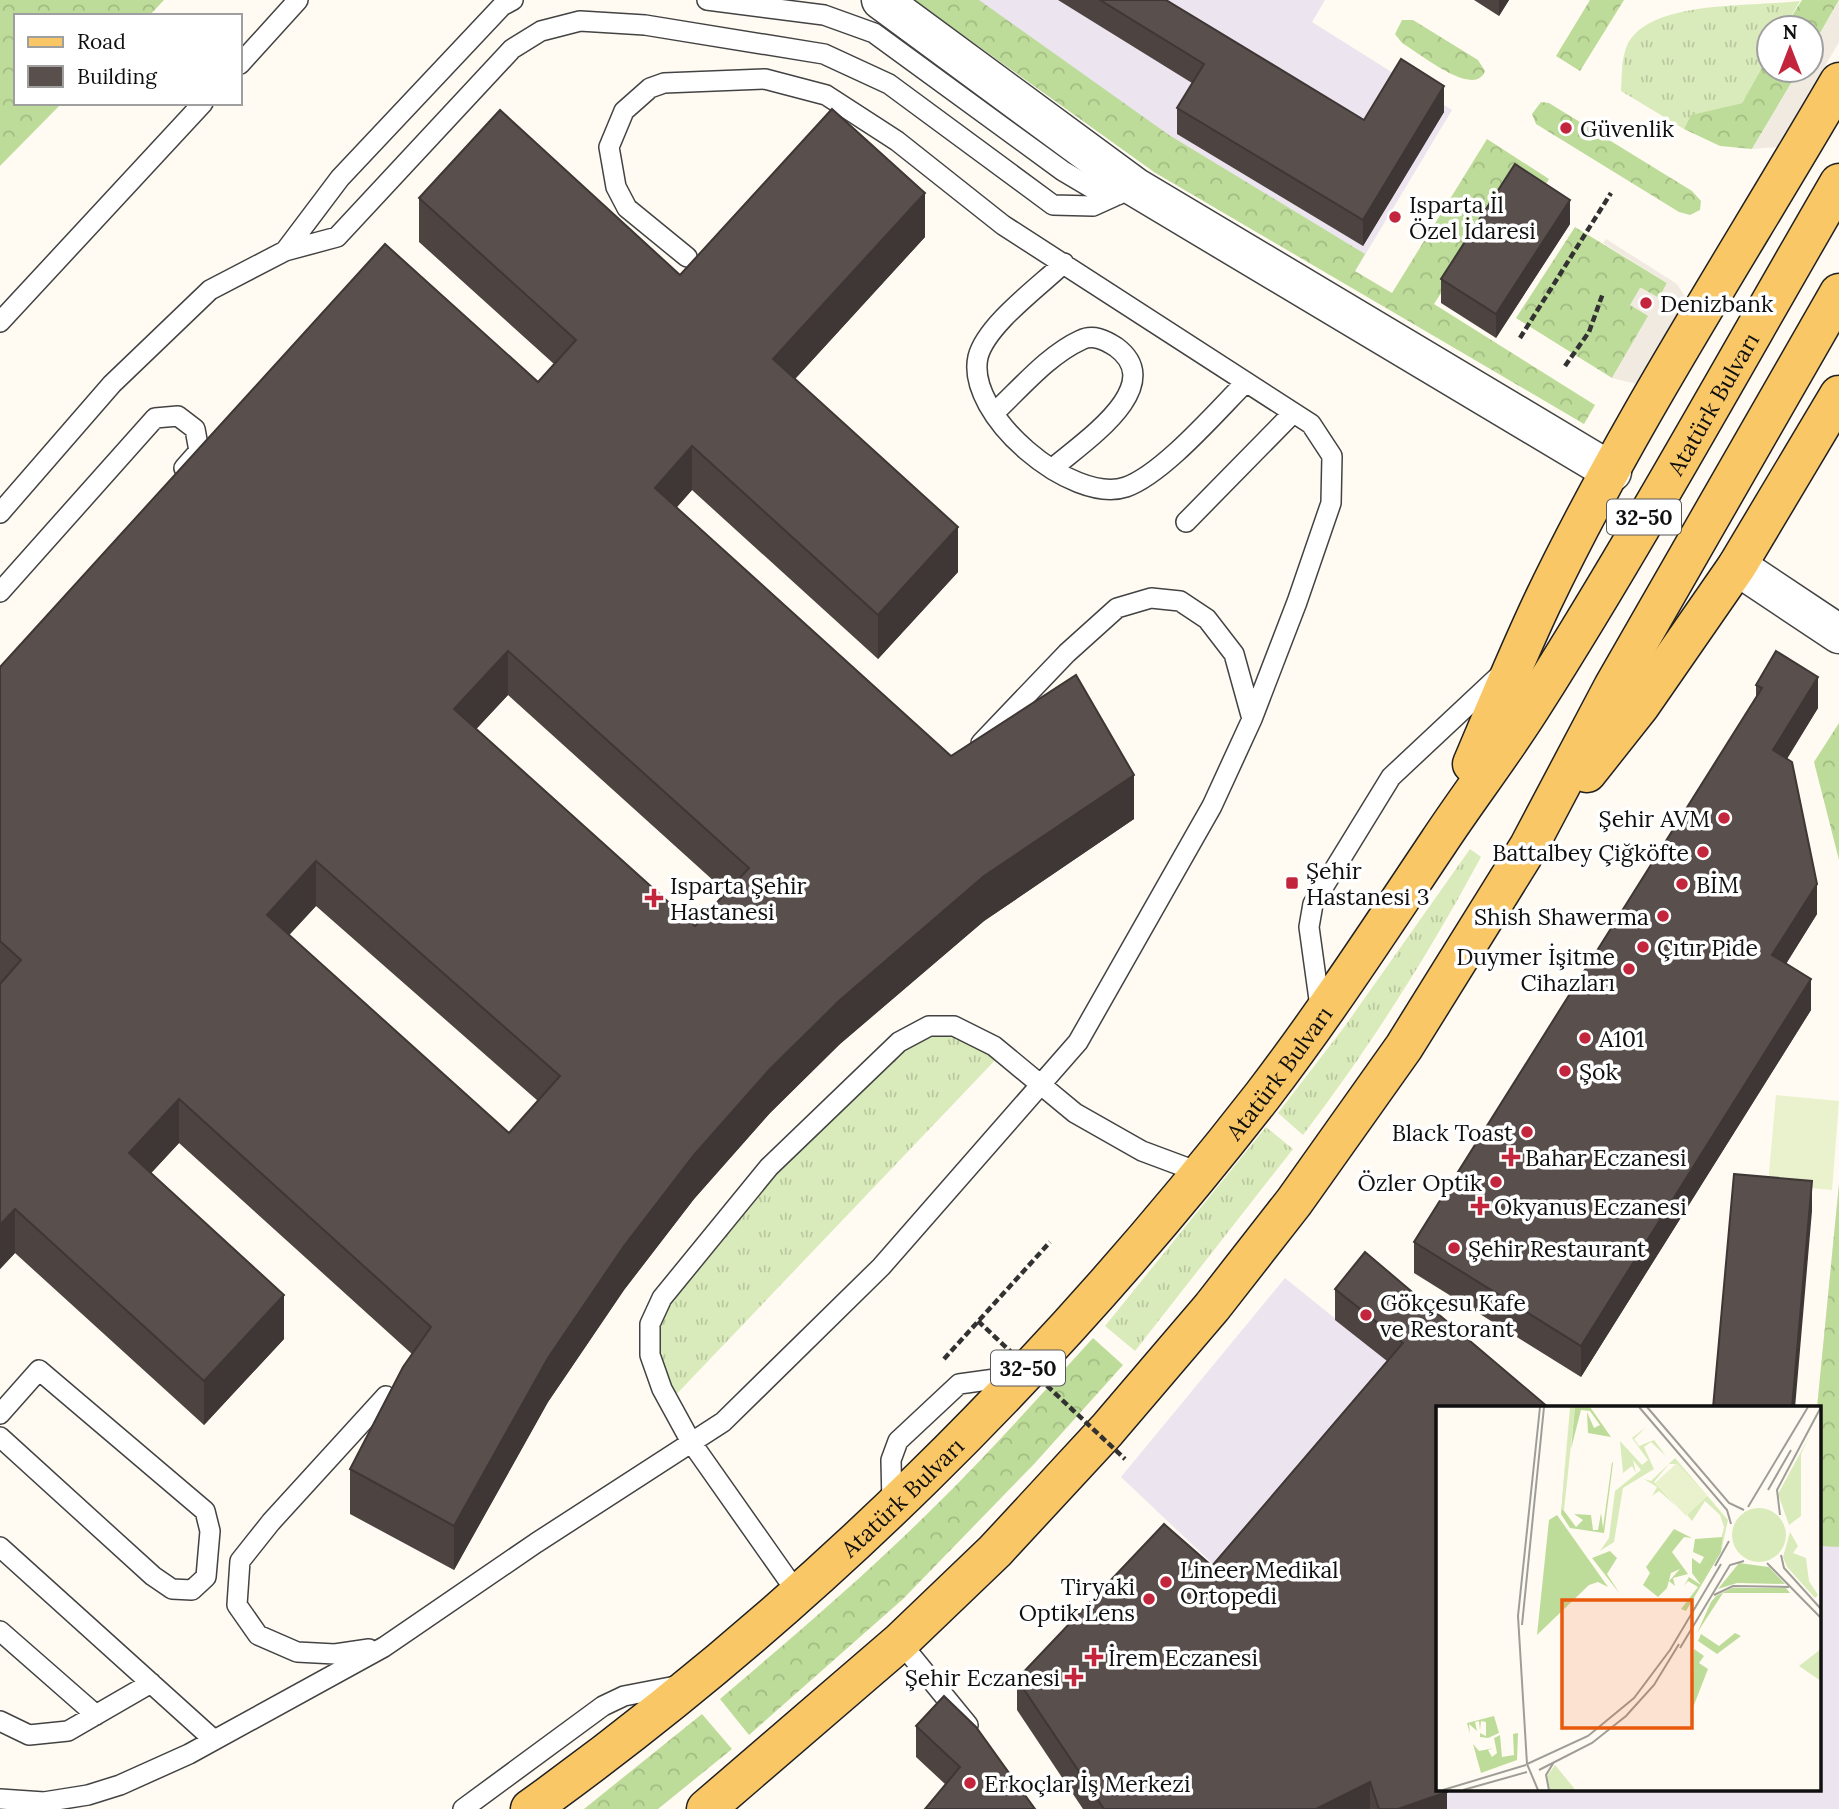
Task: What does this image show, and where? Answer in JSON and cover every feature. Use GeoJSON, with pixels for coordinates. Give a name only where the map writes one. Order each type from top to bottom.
{"type":"FeatureCollection","features":[{"type":"Feature","properties":{"kind":"main road"},"geometry":{"type":"LineString","coordinates":[[1438,844],[1543,603],[1612,472],[1839,82]]}},
{"type":"Feature","properties":{"kind":"main road","name":"Atatürk Bulvarı"},"geometry":{"type":"LineString","coordinates":[[530,1809],[696,1683],[799,1594],[892,1507],[1022,1376],[1200,1173],[1265,1092],[1321,1014],[1531,708],[1839,183]]}},
{"type":"Feature","properties":{"kind":"main road","name":"32-50"},"geometry":{"type":"LineString","coordinates":[[706,1809],[900,1642],[995,1551],[1107,1430],[1220,1297],[1294,1202],[1404,1047],[1529,846],[1619,675],[1839,293]]}},
{"type":"Feature","properties":{"kind":"main road"},"geometry":{"type":"LineString","coordinates":[[1529,846],[1640,706],[1737,566],[1839,395]]}},
{"type":"Feature","properties":{"kind":"street"},"geometry":{"type":"LineString","coordinates":[[881,0],[1126,191],[1612,472]]}},
{"type":"Feature","properties":{"kind":"street"},"geometry":{"type":"LineString","coordinates":[[1737,566],[1839,634]]}},
{"type":"Feature","properties":{"kind":"lane"},"geometry":{"type":"LineString","coordinates":[[242,62],[298,0]]}},
{"type":"Feature","properties":{"kind":"lane"},"geometry":{"type":"LineString","coordinates":[[285,251],[340,178],[502,6],[513,0]]}},
{"type":"Feature","properties":{"kind":"lane"},"geometry":{"type":"LineString","coordinates":[[706,0],[824,15],[874,33],[1063,171],[1090,187],[1126,191]]}},
{"type":"Feature","properties":{"kind":"lane"},"geometry":{"type":"LineString","coordinates":[[0,513],[112,384],[210,290],[285,251],[337,237],[512,49],[541,31],[580,21],[645,25],[824,54],[889,84],[1053,205],[1093,206],[1126,191]]}},
{"type":"Feature","properties":{"kind":"lane"},"geometry":{"type":"LineString","coordinates":[[0,1799],[44,1802],[88,1795],[120,1785],[214,1740],[384,1647],[536,1543],[723,1422],[880,1267],[1078,1042],[1212,806],[1252,719],[1331,503],[1332,456],[1311,424],[1003,225],[897,141],[826,95],[765,79],[664,83],[637,97],[615,126],[609,147],[610,167],[627,208],[687,257]]}},
{"type":"Feature","properties":{"kind":"lane"},"geometry":{"type":"LineString","coordinates":[[0,322],[201,105]]}},
{"type":"Feature","properties":{"kind":"lane"},"geometry":{"type":"LineString","coordinates":[[1064,263],[989,334],[978,358],[981,391],[994,413],[1005,429],[1053,468],[1085,487],[1125,487],[1157,468],[1246,382]]}},
{"type":"Feature","properties":{"kind":"lane"},"geometry":{"type":"LineString","coordinates":[[994,413],[1061,352],[1083,338],[1104,338],[1127,355],[1135,371],[1131,392],[1104,424],[1053,468]]}},
{"type":"Feature","properties":{"kind":"lane"},"geometry":{"type":"LineString","coordinates":[[1186,522],[1293,413]]}},
{"type":"Feature","properties":{"kind":"lane"},"geometry":{"type":"LineString","coordinates":[[0,592],[156,418],[167,415],[188,421],[199,440],[199,452],[172,482]]}},
{"type":"Feature","properties":{"kind":"lane"},"geometry":{"type":"LineString","coordinates":[[965,759],[1067,653],[1116,608],[1151,598],[1180,601],[1207,620],[1234,654],[1252,719]]}},
{"type":"Feature","properties":{"kind":"lane"},"geometry":{"type":"LineString","coordinates":[[1321,1014],[1308,927],[1313,904],[1391,777],[1517,659]]}},
{"type":"Feature","properties":{"kind":"lane"},"geometry":{"type":"LineString","coordinates":[[799,1594],[691,1442],[662,1389],[650,1354],[650,1324],[662,1298],[769,1167],[899,1042],[929,1026],[954,1026],[994,1046],[1075,1113],[1143,1152],[1200,1173]]}},
{"type":"Feature","properties":{"kind":"lane"},"geometry":{"type":"LineString","coordinates":[[0,1414],[39,1370],[205,1511],[210,1531],[206,1577],[192,1590],[172,1589],[153,1576],[0,1437]]}},
{"type":"Feature","properties":{"kind":"lane"},"geometry":{"type":"LineString","coordinates":[[384,1647],[335,1654],[297,1652],[258,1635],[237,1605],[240,1561],[271,1522],[386,1396]]}},
{"type":"Feature","properties":{"kind":"lane"},"geometry":{"type":"LineString","coordinates":[[0,1547],[214,1740]]}},
{"type":"Feature","properties":{"kind":"lane"},"geometry":{"type":"LineString","coordinates":[[0,1631],[96,1715]]}},
{"type":"Feature","properties":{"kind":"lane"},"geometry":{"type":"LineString","coordinates":[[900,1642],[982,1744]]}},
{"type":"Feature","properties":{"kind":"lane"},"geometry":{"type":"LineString","coordinates":[[464,1809],[603,1706],[644,1691],[696,1683]]}},
{"type":"Feature","properties":{"kind":"lane"},"geometry":{"type":"LineString","coordinates":[[0,1721],[29,1735],[68,1731],[151,1684]]}},
{"type":"Feature","properties":{"kind":"path"},"geometry":{"type":"LineString","coordinates":[[1520,338],[1611,193]]}},
{"type":"Feature","properties":{"kind":"path"},"geometry":{"type":"LineString","coordinates":[[1565,366],[1589,332],[1603,293]]}},
{"type":"Feature","properties":{"kind":"path"},"geometry":{"type":"LineString","coordinates":[[940,1362],[1050,1242]]}},
{"type":"Feature","properties":{"kind":"path"},"geometry":{"type":"LineString","coordinates":[[978,1321],[1125,1459]]}},
{"type":"Feature","properties":{"kind":"shaded area"},"geometry":{"type":"Polygon","coordinates":[[[914,0],[1325,0],[1312,22],[1452,110],[1347,285],[1154,172],[914,0]]]}},
{"type":"Feature","properties":{"kind":"shaded area"},"geometry":{"type":"Polygon","coordinates":[[[1839,1],[1839,42],[1825,66],[1825,25],[1839,1]]]}},
{"type":"Feature","properties":{"kind":"shaded area"},"geometry":{"type":"Polygon","coordinates":[[[1791,84],[1815,84],[1778,147],[1752,149],[1791,84]]]}},
{"type":"Feature","properties":{"kind":"shaded area"},"geometry":{"type":"Polygon","coordinates":[[[1606,239],[1677,284],[1687,300],[1637,384],[1612,378],[1648,316],[1630,305],[1640,288],[1659,298],[1667,283],[1603,243],[1606,239]]]}},
{"type":"Feature","properties":{"kind":"shaded area"},"geometry":{"type":"Polygon","coordinates":[[[1839,1184],[1839,1809],[1156,1809],[1274,1622],[1121,1477],[1285,1278],[1444,1406],[1436,1406],[1436,1792],[1822,1792],[1822,1406],[1817,1406],[1839,1184]]]}},
{"type":"Feature","properties":{"kind":"green space"},"geometry":{"type":"Polygon","coordinates":[[[0,0],[164,0],[151,14],[14,14],[14,105],[60,105],[0,166],[0,0]]]}},
{"type":"Feature","properties":{"kind":"green space"},"geometry":{"type":"Polygon","coordinates":[[[914,0],[979,0],[1169,135],[1365,254],[1355,271],[1392,293],[1487,139],[1549,179],[1538,197],[1513,182],[1434,304],[1595,405],[1584,424],[1154,172],[914,0]]]}},
{"type":"Feature","properties":{"kind":"green space"},"geometry":{"type":"Polygon","coordinates":[[[1590,0],[1624,0],[1580,71],[1556,56],[1590,0]]]}},
{"type":"Feature","properties":{"kind":"green space"},"geometry":{"type":"Polygon","coordinates":[[[1802,0],[1839,0],[1825,24],[1825,14],[1793,14],[1802,0]]]}},
{"type":"Feature","properties":{"kind":"green space"},"geometry":{"type":"Polygon","coordinates":[[[1800,1],[1792,14],[1755,14],[1755,80],[1742,103],[1692,115],[1684,129],[1621,91],[1626,49],[1640,29],[1679,12],[1800,1]]]}},
{"type":"Feature","properties":{"kind":"green space"},"geometry":{"type":"Polygon","coordinates":[[[1402,20],[1413,20],[1478,60],[1485,71],[1479,78],[1470,80],[1433,64],[1402,43],[1395,34],[1402,20]]]}},
{"type":"Feature","properties":{"kind":"green space"},"geometry":{"type":"Polygon","coordinates":[[[1755,80],[1755,84],[1791,84],[1752,149],[1720,146],[1684,129],[1691,115],[1742,103],[1755,80]]]}},
{"type":"Feature","properties":{"kind":"green space"},"geometry":{"type":"Polygon","coordinates":[[[1541,102],[1549,103],[1692,191],[1701,201],[1700,210],[1690,215],[1679,212],[1536,124],[1532,114],[1541,102]]]}},
{"type":"Feature","properties":{"kind":"green space"},"geometry":{"type":"Polygon","coordinates":[[[1575,227],[1667,283],[1659,298],[1641,288],[1631,305],[1649,315],[1612,378],[1516,318],[1575,227]]]}},
{"type":"Feature","properties":{"kind":"green space"},"geometry":{"type":"Polygon","coordinates":[[[1839,723],[1839,860],[1814,762],[1839,723]]]}},
{"type":"Feature","properties":{"kind":"green space"},"geometry":{"type":"Polygon","coordinates":[[[1470,849],[1481,857],[1440,930],[1398,999],[1303,1135],[1278,1113],[1345,1026],[1470,849]]]}},
{"type":"Feature","properties":{"kind":"green space"},"geometry":{"type":"Polygon","coordinates":[[[929,1026],[1002,1053],[669,1402],[650,1355],[662,1298],[769,1167],[929,1026]]]}},
{"type":"Feature","properties":{"kind":"green space"},"geometry":{"type":"Polygon","coordinates":[[[1776,1095],[1839,1101],[1832,1190],[1768,1184],[1776,1095]]]}},
{"type":"Feature","properties":{"kind":"green space"},"geometry":{"type":"Polygon","coordinates":[[[1266,1127],[1293,1149],[1135,1351],[1105,1326],[1266,1127]]]}},
{"type":"Feature","properties":{"kind":"green space"},"geometry":{"type":"Polygon","coordinates":[[[1839,1184],[1839,1547],[1822,1546],[1822,1406],[1817,1406],[1839,1184]]]}},
{"type":"Feature","properties":{"kind":"green space"},"geometry":{"type":"Polygon","coordinates":[[[1093,1338],[1123,1365],[1035,1463],[903,1599],[749,1735],[720,1699],[849,1587],[924,1517],[1093,1338]]]}},
{"type":"Feature","properties":{"kind":"green space"},"geometry":{"type":"Polygon","coordinates":[[[702,1714],[732,1749],[658,1809],[584,1809],[702,1714]]]}},
{"type":"Feature","properties":{"kind":"building"},"geometry":{"type":"Polygon","coordinates":[[[1100,0],[1166,0],[1364,120],[1401,59],[1444,86],[1363,220],[1177,108],[1204,64],[1100,0]]]}},
{"type":"Feature","properties":{"kind":"building"},"geometry":{"type":"Polygon","coordinates":[[[832,109],[925,193],[773,359],[958,527],[878,615],[692,446],[655,488],[951,756],[1076,675],[1134,775],[984,876],[840,1000],[770,1069],[694,1155],[624,1246],[548,1358],[454,1526],[350,1469],[403,1367],[431,1327],[179,1099],[129,1153],[284,1295],[204,1381],[15,1209],[0,1225],[0,984],[21,960],[0,941],[0,667],[385,244],[538,382],[576,340],[419,198],[500,110],[680,275],[832,109]],[[508,651],[454,709],[695,926],[749,868],[508,651]],[[316,861],[267,915],[509,1133],[560,1076],[316,861]]]}},
{"type":"Feature","properties":{"kind":"building"},"geometry":{"type":"Polygon","coordinates":[[[1515,164],[1570,200],[1496,314],[1441,279],[1515,164]]]}},
{"type":"Feature","properties":{"kind":"building"},"geometry":{"type":"Polygon","coordinates":[[[1776,651],[1818,677],[1773,750],[1792,762],[1817,884],[1772,955],[1811,979],[1581,1346],[1414,1242],[1762,688],[1756,685],[1776,651]]]}},
{"type":"Feature","properties":{"kind":"building"},"geometry":{"type":"Polygon","coordinates":[[[1734,1174],[1812,1181],[1792,1406],[1713,1406],[1734,1174]]]}},
{"type":"Feature","properties":{"kind":"building"},"geometry":{"type":"Polygon","coordinates":[[[1365,1252],[1547,1406],[1436,1406],[1436,1792],[1447,1792],[1398,1809],[1379,1809],[1370,1782],[1316,1809],[1104,1809],[1017,1679],[1164,1524],[1212,1566],[1403,1343],[1335,1289],[1365,1252]]]}},
{"type":"Feature","properties":{"kind":"building"},"geometry":{"type":"Polygon","coordinates":[[[944,1696],[976,1727],[1035,1809],[925,1809],[960,1767],[916,1726],[944,1696]]]}},
{"type":"Feature","properties":{"kind":"place","name":"Güvenlik"},"geometry":{"type":"Point","coordinates":[1566,128]}},
{"type":"Feature","properties":{"kind":"place","name":"Isparta İl Özel İdaresi"},"geometry":{"type":"Point","coordinates":[1395,217]}},
{"type":"Feature","properties":{"kind":"place","name":"Denizbank"},"geometry":{"type":"Point","coordinates":[1646,303]}},
{"type":"Feature","properties":{"kind":"place","name":"Şehir AVM"},"geometry":{"type":"Point","coordinates":[1724,818]}},
{"type":"Feature","properties":{"kind":"place","name":"Battalbey Çiğköfte"},"geometry":{"type":"Point","coordinates":[1703,852]}},
{"type":"Feature","properties":{"kind":"place","name":"Şehir Hastanesi 3"},"geometry":{"type":"Point","coordinates":[1292,883]}},
{"type":"Feature","properties":{"kind":"place","name":"BİM"},"geometry":{"type":"Point","coordinates":[1682,884]}},
{"type":"Feature","properties":{"kind":"place","name":"Isparta Şehir Hastanesi"},"geometry":{"type":"Point","coordinates":[654,898]}},
{"type":"Feature","properties":{"kind":"place","name":"Shish Shawerma"},"geometry":{"type":"Point","coordinates":[1663,916]}},
{"type":"Feature","properties":{"kind":"place","name":"Çıtır Pide"},"geometry":{"type":"Point","coordinates":[1643,947]}},
{"type":"Feature","properties":{"kind":"place","name":"Duymer İşitme Cihazları"},"geometry":{"type":"Point","coordinates":[1629,969]}},
{"type":"Feature","properties":{"kind":"place","name":"A101"},"geometry":{"type":"Point","coordinates":[1585,1038]}},
{"type":"Feature","properties":{"kind":"place","name":"Şok"},"geometry":{"type":"Point","coordinates":[1565,1071]}},
{"type":"Feature","properties":{"kind":"place","name":"Black Toast"},"geometry":{"type":"Point","coordinates":[1527,1132]}},
{"type":"Feature","properties":{"kind":"place","name":"Bahar Eczanesi"},"geometry":{"type":"Point","coordinates":[1511,1157]}},
{"type":"Feature","properties":{"kind":"place","name":"Özler Optik"},"geometry":{"type":"Point","coordinates":[1496,1182]}},
{"type":"Feature","properties":{"kind":"place","name":"Okyanus Eczanesi"},"geometry":{"type":"Point","coordinates":[1480,1206]}},
{"type":"Feature","properties":{"kind":"place","name":"Şehir Restaurant"},"geometry":{"type":"Point","coordinates":[1454,1248]}},
{"type":"Feature","properties":{"kind":"place","name":"Gökçesu Kafe ve Restorant"},"geometry":{"type":"Point","coordinates":[1366,1315]}},
{"type":"Feature","properties":{"kind":"place","name":"Lineer Medikal Ortopedi"},"geometry":{"type":"Point","coordinates":[1166,1582]}},
{"type":"Feature","properties":{"kind":"place","name":"Tiryaki Optik Lens"},"geometry":{"type":"Point","coordinates":[1149,1599]}},
{"type":"Feature","properties":{"kind":"place","name":"İrem Eczanesi"},"geometry":{"type":"Point","coordinates":[1094,1657]}},
{"type":"Feature","properties":{"kind":"place","name":"Şehir Eczanesi"},"geometry":{"type":"Point","coordinates":[1074,1677]}},
{"type":"Feature","properties":{"kind":"place","name":"Erkoçlar İş Merkezi"},"geometry":{"type":"Point","coordinates":[970,1783]}}]}
